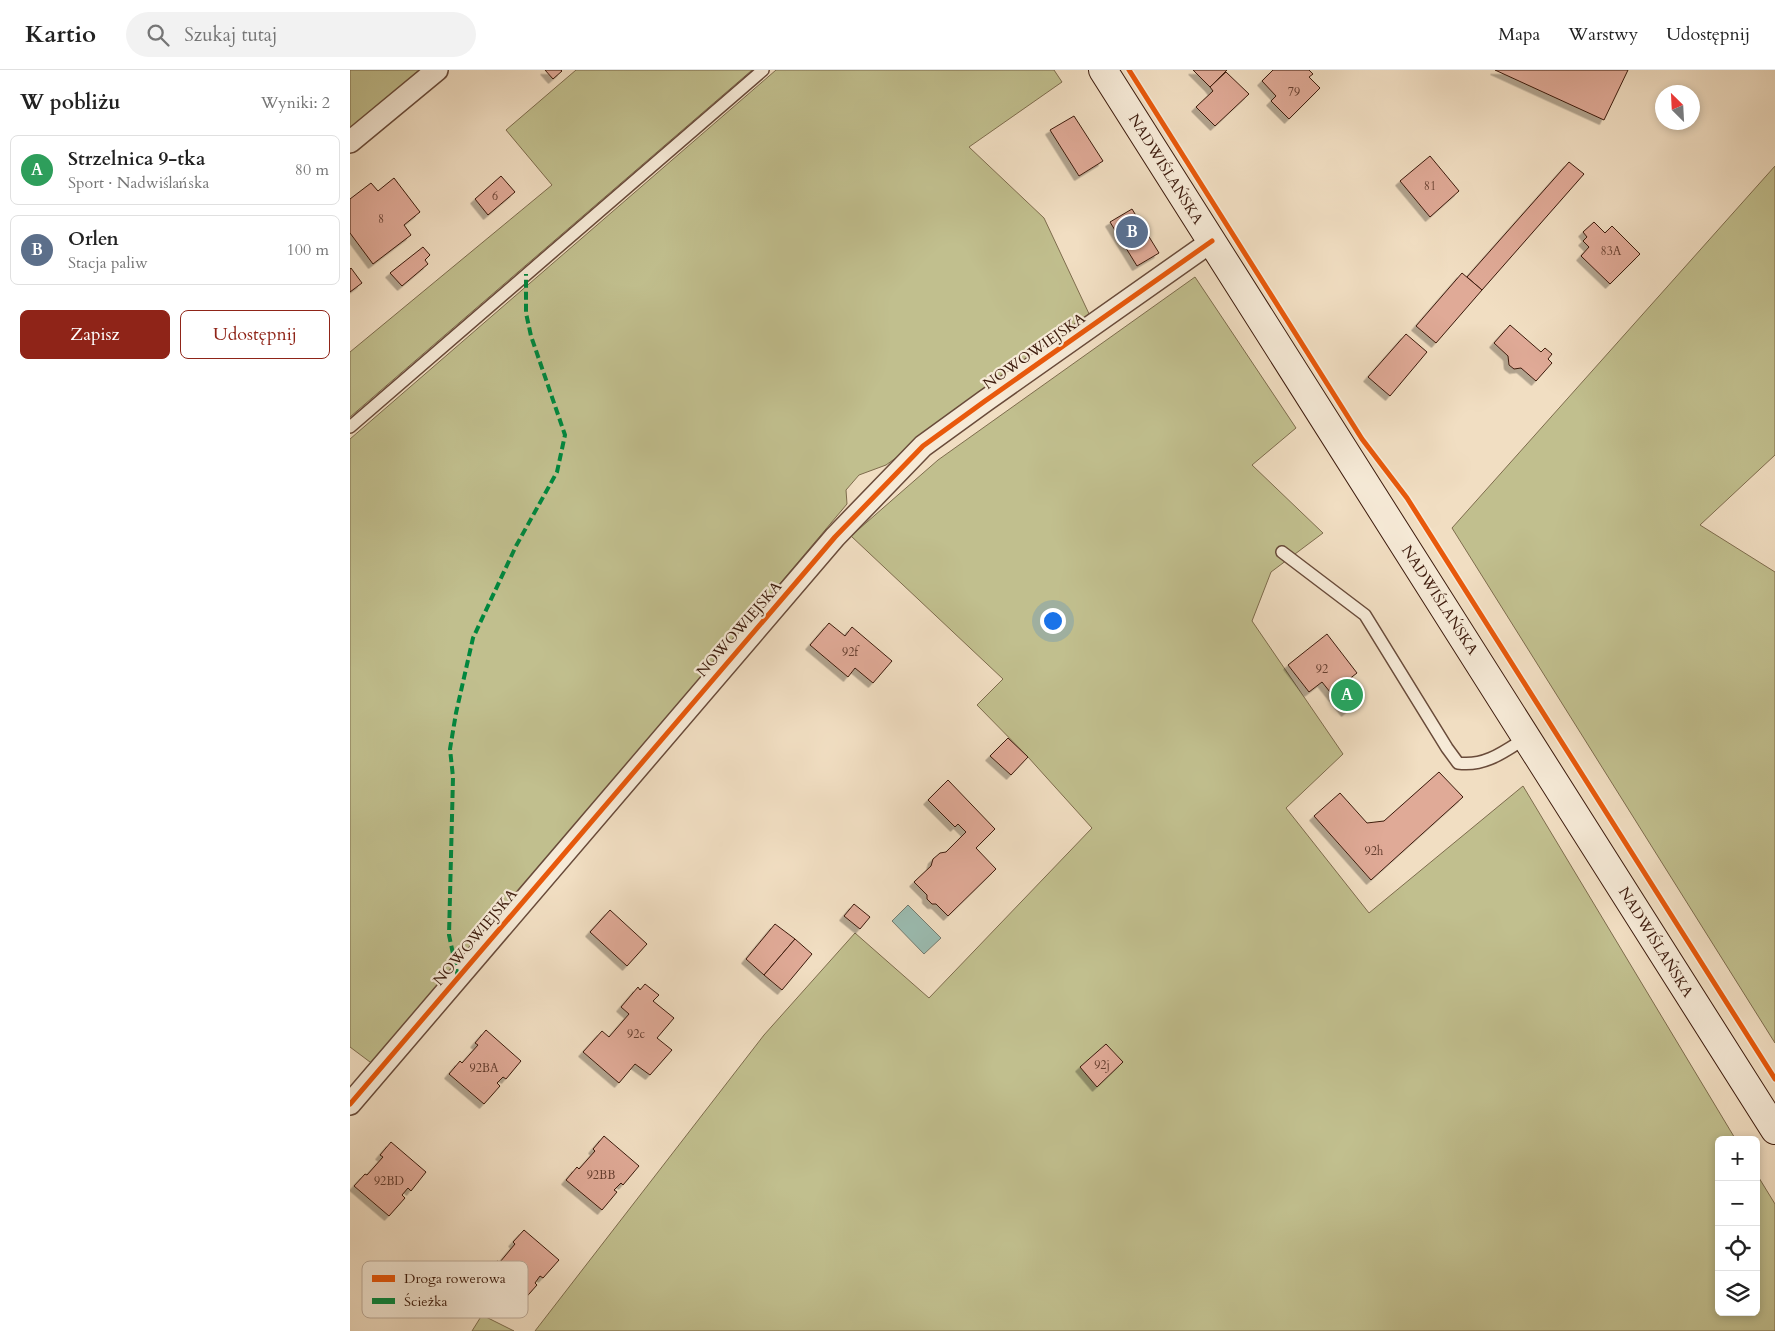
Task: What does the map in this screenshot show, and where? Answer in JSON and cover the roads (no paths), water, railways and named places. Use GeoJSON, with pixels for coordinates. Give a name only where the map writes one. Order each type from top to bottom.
{"type":"FeatureCollection","features":[{"type":"Feature","properties":{"kind":"main road","name":"NADWIŚLAŃSKA"},"geometry":{"type":"LineString","coordinates":[[1104,70],[1775,1130]]}},
{"type":"Feature","properties":{"kind":"street"},"geometry":{"type":"LineString","coordinates":[[350,142],[437,70]]}},
{"type":"Feature","properties":{"kind":"street","name":"NOWOWIEJSKA"},"geometry":{"type":"LineString","coordinates":[[350,1104],[835,537],[923,446],[1212,241]]}},
{"type":"Feature","properties":{"kind":"lane"},"geometry":{"type":"LineString","coordinates":[[350,427],[763,70]]}},
{"type":"Feature","properties":{"kind":"lane"},"geometry":{"type":"LineString","coordinates":[[1282,552],[1365,615],[1458,763],[1471,765],[1483,762],[1527,737]]}},
{"type":"Feature","properties":{"kind":"water"},"geometry":{"type":"Polygon","coordinates":[[[908,905],[941,938],[924,954],[892,921],[908,905]]]}},
{"type":"Feature","properties":{"kind":"place","name":"Orlen"},"geometry":{"type":"Point","coordinates":[1132,232]}},
{"type":"Feature","properties":{"kind":"place","name":"Strzelnica 9-tka"},"geometry":{"type":"Point","coordinates":[1347,695]}}]}
